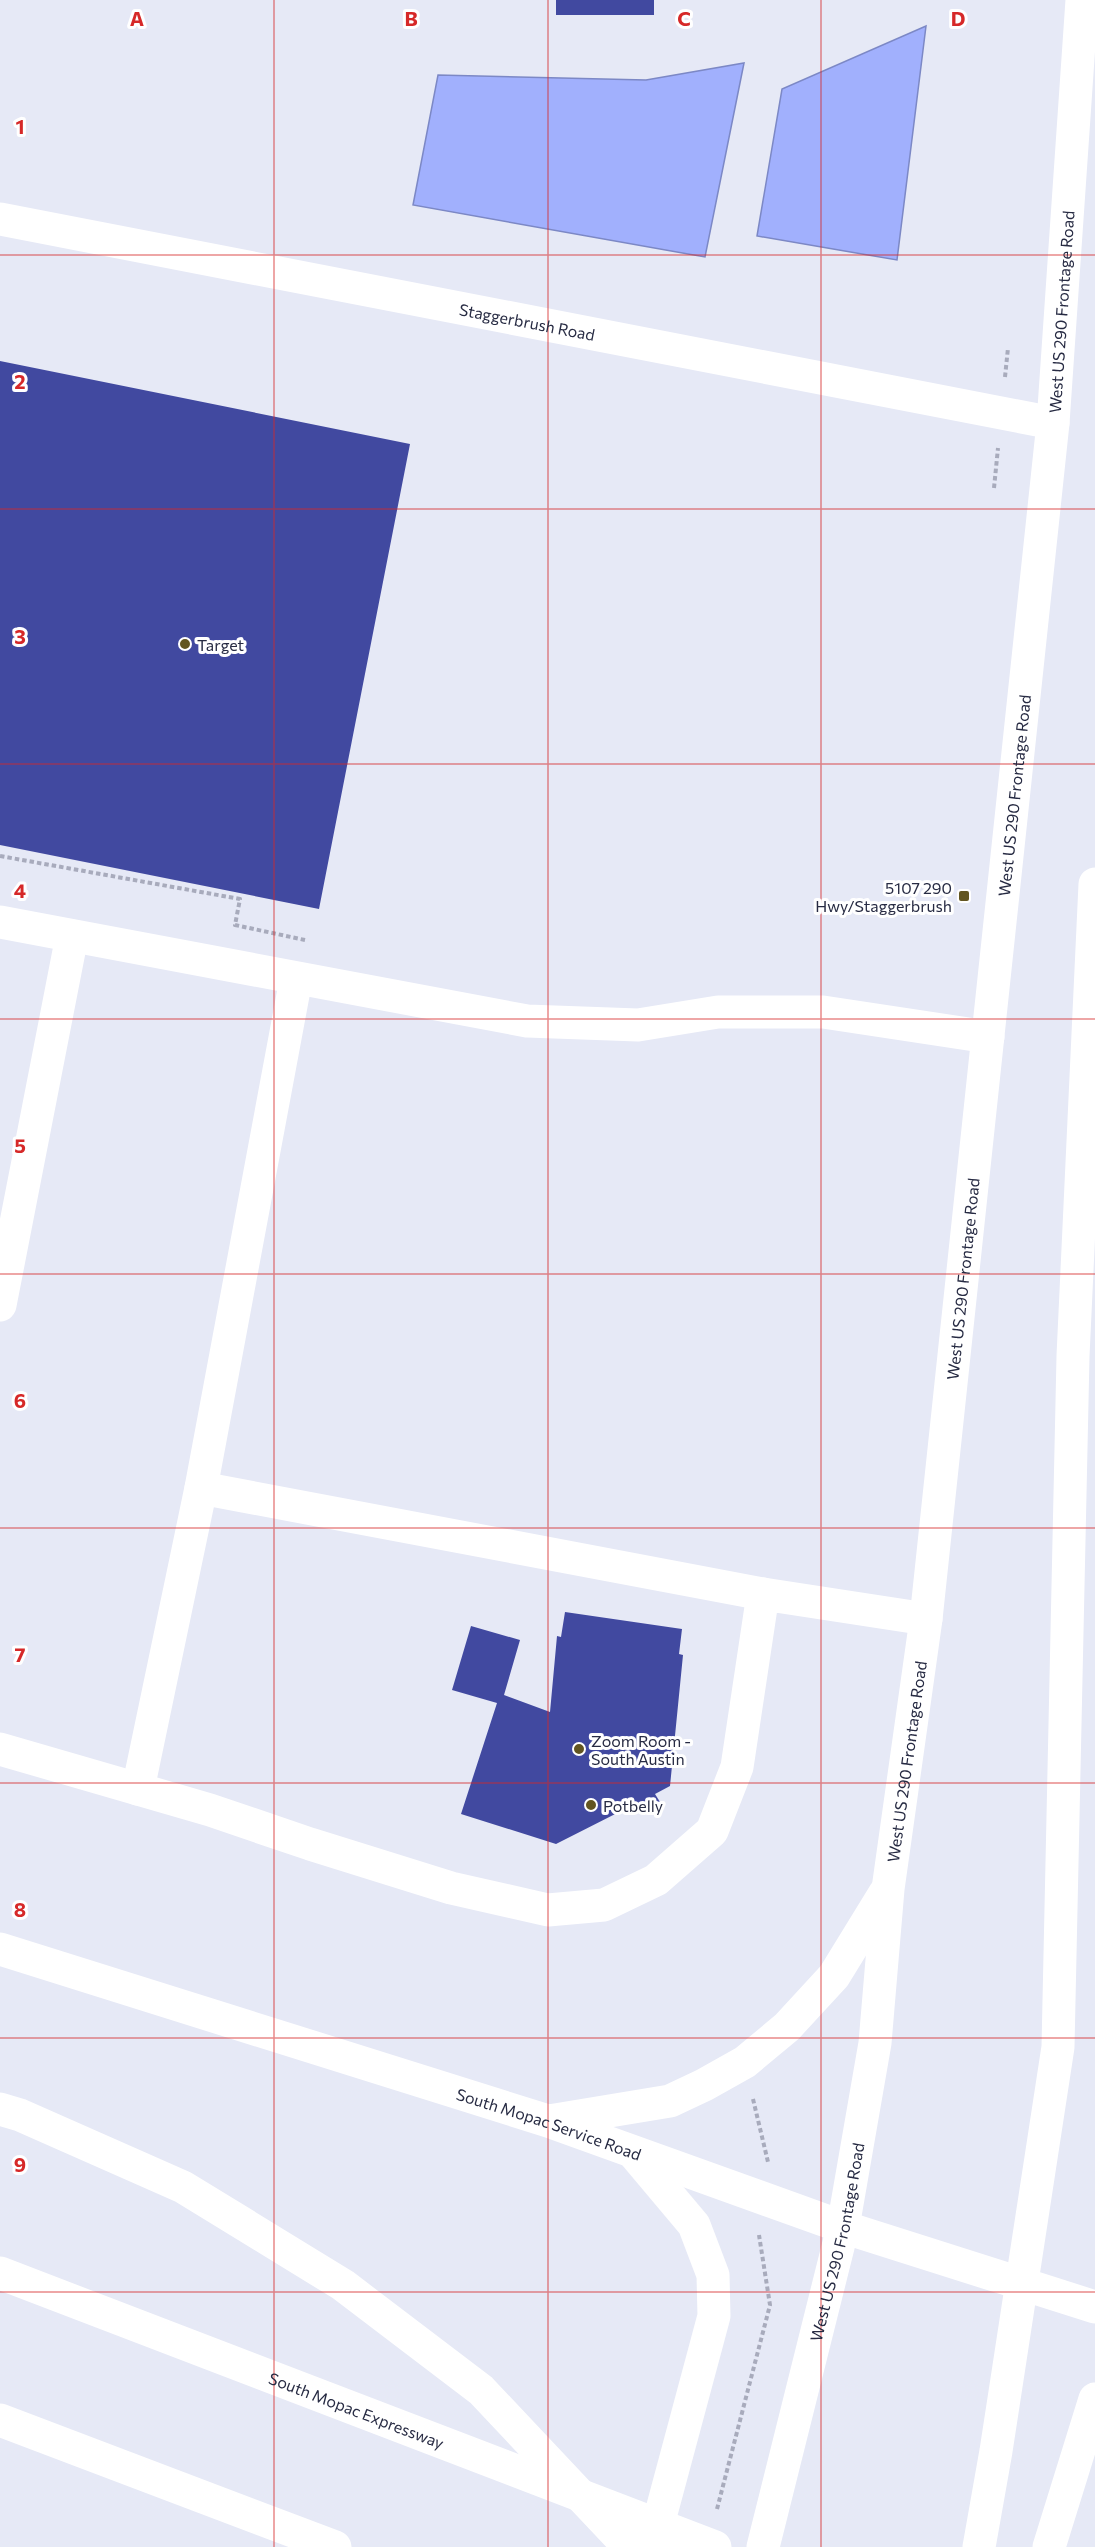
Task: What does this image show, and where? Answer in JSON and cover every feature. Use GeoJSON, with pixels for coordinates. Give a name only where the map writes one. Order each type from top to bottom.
{"type":"FeatureCollection","features":[{"type":"Feature","properties":{"kind":"main road","name":"West US 290 Frontage Road"},"geometry":{"type":"LineString","coordinates":[[764,2547],[843,2228],[875,2043],[888,1889],[926,1619],[1053,423],[1082,0]]}},
{"type":"Feature","properties":{"kind":"main road","name":"Staggerbrush Road"},"geometry":{"type":"LineString","coordinates":[[0,219],[1053,423]]}},
{"type":"Feature","properties":{"kind":"main road"},"geometry":{"type":"LineString","coordinates":[[979,2547],[996,2451],[1058,2047],[1073,1356],[1095,884]]}},
{"type":"Feature","properties":{"kind":"main road"},"geometry":{"type":"LineString","coordinates":[[0,922],[527,1021],[638,1025],[718,1012],[823,1012],[988,1037]]}},
{"type":"Feature","properties":{"kind":"main road"},"geometry":{"type":"LineString","coordinates":[[0,1305],[72,936]]}},
{"type":"Feature","properties":{"kind":"main road"},"geometry":{"type":"LineString","coordinates":[[138,1789],[201,1488],[296,979]]}},
{"type":"Feature","properties":{"kind":"main road"},"geometry":{"type":"LineString","coordinates":[[201,1488],[678,1579],[926,1619]]}},
{"type":"Feature","properties":{"kind":"main road"},"geometry":{"type":"LineString","coordinates":[[0,1749],[210,1810],[451,1888],[548,1910],[604,1905],[656,1880],[712,1831],[737,1767],[763,1593]]}},
{"type":"Feature","properties":{"kind":"main road"},"geometry":{"type":"LineString","coordinates":[[548,2121],[669,2101],[745,2062],[787,2027],[834,1976],[888,1889]]}},
{"type":"Feature","properties":{"kind":"main road","name":"South Mopac Service Road"},"geometry":{"type":"LineString","coordinates":[[0,1949],[548,2121],[843,2228],[1095,2307]]}},
{"type":"Feature","properties":{"kind":"main road"},"geometry":{"type":"LineString","coordinates":[[0,2109],[183,2187],[343,2286],[480,2390],[629,2547]]}},
{"type":"Feature","properties":{"kind":"main road"},"geometry":{"type":"LineString","coordinates":[[634,2153],[694,2224],[713,2275],[714,2316],[652,2547]]}},
{"type":"Feature","properties":{"kind":"main road","name":"South Mopac Expressway"},"geometry":{"type":"LineString","coordinates":[[0,2273],[715,2547]]}},
{"type":"Feature","properties":{"kind":"main road"},"geometry":{"type":"LineString","coordinates":[[1049,2547],[1095,2399]]}},
{"type":"Feature","properties":{"kind":"main road"},"geometry":{"type":"LineString","coordinates":[[0,2420],[335,2547]]}},
{"type":"Feature","properties":{"kind":"path"},"geometry":{"type":"LineString","coordinates":[[0,856],[240,899],[235,924],[308,940]]}},
{"type":"Feature","properties":{"kind":"path"},"geometry":{"type":"LineString","coordinates":[[119,877],[121,869]]}},
{"type":"Feature","properties":{"kind":"path"},"geometry":{"type":"LineString","coordinates":[[752,2098],[771,2173]]}},
{"type":"Feature","properties":{"kind":"path"},"geometry":{"type":"LineString","coordinates":[[716,2512],[770,2305],[759,2230]]}},
{"type":"Feature","properties":{"kind":"water"},"geometry":{"type":"Polygon","coordinates":[[[926,26],[897,260],[757,236],[782,89],[926,26]]]}},
{"type":"Feature","properties":{"kind":"water"},"geometry":{"type":"Polygon","coordinates":[[[744,63],[705,257],[413,205],[438,75],[646,80],[744,63]]]}},
{"type":"Feature","properties":{"kind":"building"},"geometry":{"type":"Polygon","coordinates":[[[556,0],[654,0],[654,15],[556,15],[556,0]]]}},
{"type":"Feature","properties":{"kind":"building","name":"Target"},"geometry":{"type":"Polygon","coordinates":[[[0,361],[410,444],[319,909],[0,845],[0,361]]]}},
{"type":"Feature","properties":{"kind":"building","name":"Zoom Room - South Austin"},"geometry":{"type":"Polygon","coordinates":[[[565,1612],[682,1629],[679,1654],[683,1655],[670,1786],[655,1794],[660,1802],[634,1814],[631,1806],[556,1844],[461,1814],[497,1703],[452,1690],[471,1626],[520,1640],[504,1695],[550,1712],[557,1636],[561,1637],[565,1612]]]}},
{"type":"Feature","properties":{"kind":"place","name":"Target"},"geometry":{"type":"Point","coordinates":[185,644]}},
{"type":"Feature","properties":{"kind":"place","name":"5107 290 Hwy/Staggerbrush"},"geometry":{"type":"Point","coordinates":[964,896]}},
{"type":"Feature","properties":{"kind":"place","name":"Zoom Room - South Austin"},"geometry":{"type":"Point","coordinates":[579,1749]}},
{"type":"Feature","properties":{"kind":"place","name":"Potbelly"},"geometry":{"type":"Point","coordinates":[591,1805]}}]}
